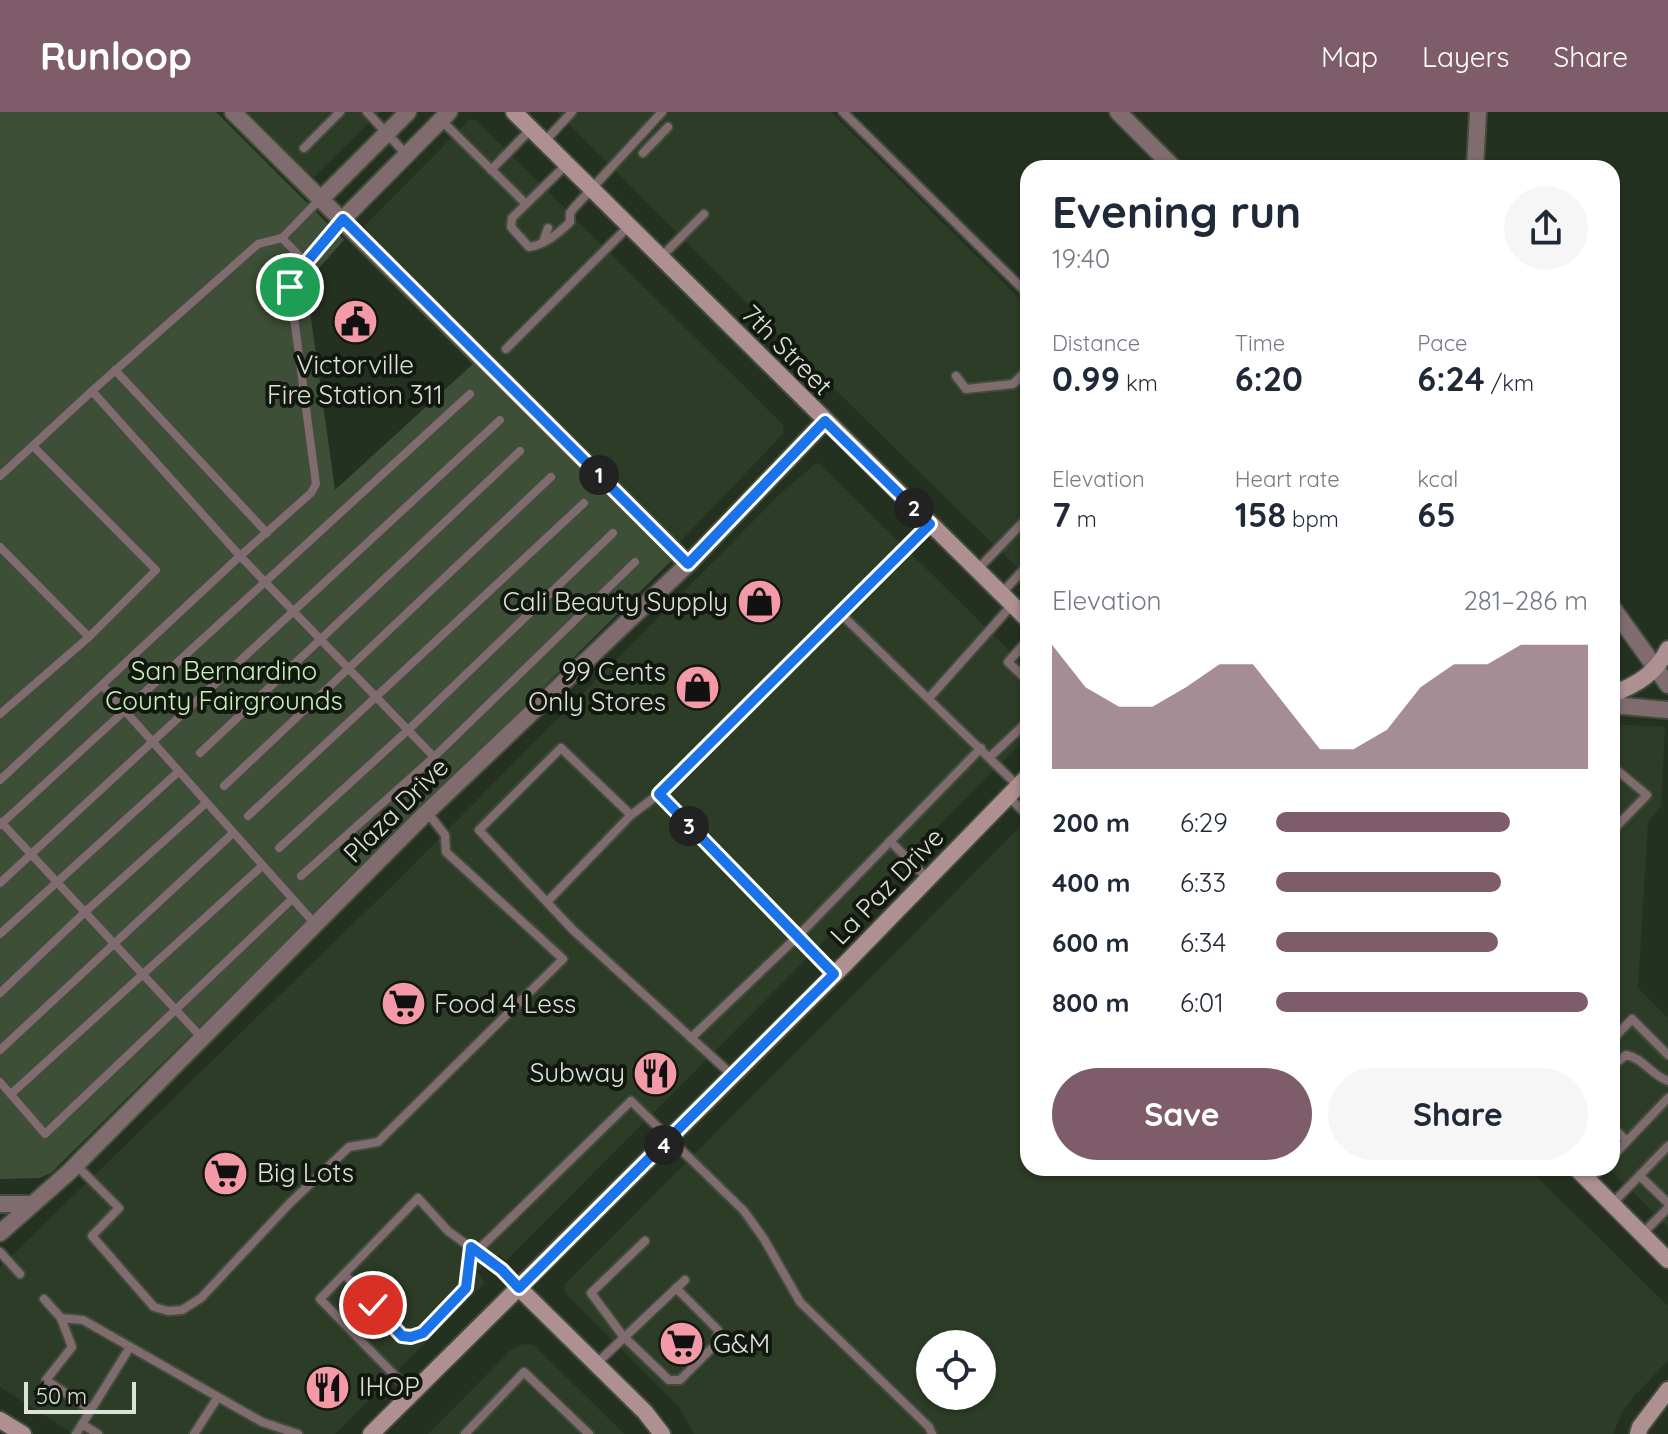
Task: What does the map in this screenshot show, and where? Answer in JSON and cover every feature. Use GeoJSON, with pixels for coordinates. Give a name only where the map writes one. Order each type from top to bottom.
{"type":"FeatureCollection","features":[{"type":"Feature","properties":{"kind":"main road","name":"7th Street"},"geometry":{"type":"LineString","coordinates":[[514,112],[1020,612]]}},
{"type":"Feature","properties":{"kind":"main road"},"geometry":{"type":"LineString","coordinates":[[1620,690],[1657,669],[1668,649]]}},
{"type":"Feature","properties":{"kind":"main road","name":"La Paz Drive"},"geometry":{"type":"LineString","coordinates":[[371,1434],[733,1076],[1018,786]]}},
{"type":"Feature","properties":{"kind":"main road"},"geometry":{"type":"LineString","coordinates":[[1584,1176],[1642,1234],[1665,1249]]}},
{"type":"Feature","properties":{"kind":"main road"},"geometry":{"type":"LineString","coordinates":[[519,1288],[645,1412],[662,1434]]}},
{"type":"Feature","properties":{"kind":"main road"},"geometry":{"type":"LineString","coordinates":[[1643,1432],[1668,1390]]}},
{"type":"Feature","properties":{"kind":"main road"},"geometry":{"type":"LineString","coordinates":[[0,1420],[23,1434]]}},
{"type":"Feature","properties":{"kind":"street"},"geometry":{"type":"LineString","coordinates":[[233,112],[688,564]]}},
{"type":"Feature","properties":{"kind":"street"},"geometry":{"type":"LineString","coordinates":[[321,199],[408,112]]}},
{"type":"Feature","properties":{"kind":"street"},"geometry":{"type":"LineString","coordinates":[[1118,112],[1166,160]]}},
{"type":"Feature","properties":{"kind":"street"},"geometry":{"type":"LineString","coordinates":[[1475,160],[1478,112]]}},
{"type":"Feature","properties":{"kind":"street"},"geometry":{"type":"LineString","coordinates":[[343,219],[445,116]]}},
{"type":"Feature","properties":{"kind":"street","name":"Plaza Drive"},"geometry":{"type":"LineString","coordinates":[[0,1233],[76,1165],[427,812],[688,564],[825,421]]}},
{"type":"Feature","properties":{"kind":"street"},"geometry":{"type":"LineString","coordinates":[[1620,618],[1668,685]]}},
{"type":"Feature","properties":{"kind":"street"},"geometry":{"type":"LineString","coordinates":[[1620,706],[1668,710]]}},
{"type":"Feature","properties":{"kind":"street"},"geometry":{"type":"LineString","coordinates":[[0,1204],[33,1204]]}},
{"type":"Feature","properties":{"kind":"lane"},"geometry":{"type":"LineString","coordinates":[[304,148],[340,112]]}},
{"type":"Feature","properties":{"kind":"lane"},"geometry":{"type":"LineString","coordinates":[[367,112],[407,154]]}},
{"type":"Feature","properties":{"kind":"lane"},"geometry":{"type":"LineString","coordinates":[[544,142],[572,112]]}},
{"type":"Feature","properties":{"kind":"lane"},"geometry":{"type":"LineString","coordinates":[[560,215],[570,213],[662,112]]}},
{"type":"Feature","properties":{"kind":"lane"},"geometry":{"type":"LineString","coordinates":[[843,112],[1020,286]]}},
{"type":"Feature","properties":{"kind":"lane"},"geometry":{"type":"LineString","coordinates":[[445,116],[491,170],[526,204]]}},
{"type":"Feature","properties":{"kind":"lane"},"geometry":{"type":"LineString","coordinates":[[643,153],[668,127]]}},
{"type":"Feature","properties":{"kind":"lane"},"geometry":{"type":"LineString","coordinates":[[491,170],[531,129]]}},
{"type":"Feature","properties":{"kind":"lane"},"geometry":{"type":"LineString","coordinates":[[548,228],[537,246],[529,247],[511,227],[512,218],[567,164]]}},
{"type":"Feature","properties":{"kind":"lane"},"geometry":{"type":"LineString","coordinates":[[0,476],[258,244],[282,238],[321,199]]}},
{"type":"Feature","properties":{"kind":"lane"},"geometry":{"type":"LineString","coordinates":[[544,239],[556,237],[570,222],[570,213]]}},
{"type":"Feature","properties":{"kind":"lane"},"geometry":{"type":"LineString","coordinates":[[660,257],[704,214]]}},
{"type":"Feature","properties":{"kind":"lane"},"geometry":{"type":"LineString","coordinates":[[0,780],[311,493],[316,484],[290,287],[305,262],[343,219]]}},
{"type":"Feature","properties":{"kind":"lane"},"geometry":{"type":"LineString","coordinates":[[506,349],[629,226]]}},
{"type":"Feature","properties":{"kind":"lane"},"geometry":{"type":"LineString","coordinates":[[282,238],[305,262]]}},
{"type":"Feature","properties":{"kind":"lane"},"geometry":{"type":"LineString","coordinates":[[115,370],[267,533]]}},
{"type":"Feature","properties":{"kind":"lane"},"geometry":{"type":"LineString","coordinates":[[956,376],[966,389],[1013,384],[1020,377]]}},
{"type":"Feature","properties":{"kind":"lane"},"geometry":{"type":"LineString","coordinates":[[92,391],[240,556],[434,757]]}},
{"type":"Feature","properties":{"kind":"lane"},"geometry":{"type":"LineString","coordinates":[[202,1038],[1,823],[470,394]]}},
{"type":"Feature","properties":{"kind":"lane"},"geometry":{"type":"LineString","coordinates":[[0,883],[500,420]]}},
{"type":"Feature","properties":{"kind":"lane"},"geometry":{"type":"LineString","coordinates":[[0,714],[89,637],[156,570],[34,447]]}},
{"type":"Feature","properties":{"kind":"lane"},"geometry":{"type":"LineString","coordinates":[[200,753],[520,451]]}},
{"type":"Feature","properties":{"kind":"lane"},"geometry":{"type":"LineString","coordinates":[[224,786],[551,477]]}},
{"type":"Feature","properties":{"kind":"lane"},"geometry":{"type":"LineString","coordinates":[[248,816],[584,503]]}},
{"type":"Feature","properties":{"kind":"lane"},"geometry":{"type":"LineString","coordinates":[[547,902],[631,815],[659,794],[930,524]]}},
{"type":"Feature","properties":{"kind":"lane"},"geometry":{"type":"LineString","coordinates":[[977,570],[1020,525]]}},
{"type":"Feature","properties":{"kind":"lane"},"geometry":{"type":"LineString","coordinates":[[279,848],[408,730],[613,533]]}},
{"type":"Feature","properties":{"kind":"lane"},"geometry":{"type":"LineString","coordinates":[[0,547],[89,637]]}},
{"type":"Feature","properties":{"kind":"lane"},"geometry":{"type":"LineString","coordinates":[[301,876],[434,757],[635,562]]}},
{"type":"Feature","properties":{"kind":"lane"},"geometry":{"type":"LineString","coordinates":[[929,698],[1020,578]]}},
{"type":"Feature","properties":{"kind":"lane"},"geometry":{"type":"LineString","coordinates":[[841,614],[1018,786]]}},
{"type":"Feature","properties":{"kind":"lane"},"geometry":{"type":"LineString","coordinates":[[1020,649],[1008,662],[1020,673]]}},
{"type":"Feature","properties":{"kind":"lane"},"geometry":{"type":"LineString","coordinates":[[102,685],[315,924]]}},
{"type":"Feature","properties":{"kind":"lane"},"geometry":{"type":"LineString","coordinates":[[990,757],[1020,729]]}},
{"type":"Feature","properties":{"kind":"lane"},"geometry":{"type":"LineString","coordinates":[[631,815],[561,748],[479,830],[573,930],[733,1076]]}},
{"type":"Feature","properties":{"kind":"lane"},"geometry":{"type":"LineString","coordinates":[[691,1038],[797,937],[981,748]]}},
{"type":"Feature","properties":{"kind":"lane"},"geometry":{"type":"LineString","coordinates":[[0,934],[178,772]]}},
{"type":"Feature","properties":{"kind":"lane"},"geometry":{"type":"LineString","coordinates":[[1620,773],[1647,795],[1620,823]]}},
{"type":"Feature","properties":{"kind":"lane"},"geometry":{"type":"LineString","coordinates":[[659,794],[834,974]]}},
{"type":"Feature","properties":{"kind":"lane"},"geometry":{"type":"LineString","coordinates":[[0,993],[206,803]]}},
{"type":"Feature","properties":{"kind":"lane"},"geometry":{"type":"LineString","coordinates":[[76,1165],[119,1208],[92,1236],[154,1307],[168,1311],[182,1310],[201,1298],[290,1203],[349,1147],[378,1142],[563,959],[446,852],[445,835],[427,812]]}},
{"type":"Feature","properties":{"kind":"lane"},"geometry":{"type":"LineString","coordinates":[[0,1050],[233,833]]}},
{"type":"Feature","properties":{"kind":"lane"},"geometry":{"type":"LineString","coordinates":[[890,841],[928,879]]}},
{"type":"Feature","properties":{"kind":"lane"},"geometry":{"type":"LineString","coordinates":[[11,1094],[262,866]]}},
{"type":"Feature","properties":{"kind":"lane"},"geometry":{"type":"LineString","coordinates":[[0,1082],[45,1134],[292,899]]}},
{"type":"Feature","properties":{"kind":"lane"},"geometry":{"type":"LineString","coordinates":[[1620,1032],[1632,1019],[1668,1055]]}},
{"type":"Feature","properties":{"kind":"lane"},"geometry":{"type":"LineString","coordinates":[[1620,1060],[1626,1055],[1636,1057],[1656,1077],[1668,1081]]}},
{"type":"Feature","properties":{"kind":"lane"},"geometry":{"type":"LineString","coordinates":[[1620,1148],[1668,1098]]}},
{"type":"Feature","properties":{"kind":"lane"},"geometry":{"type":"LineString","coordinates":[[344,1274],[402,1336],[423,1333],[466,1288],[474,1249],[631,1101],[744,1211],[800,1302],[929,1427],[932,1434]]}},
{"type":"Feature","properties":{"kind":"lane"},"geometry":{"type":"LineString","coordinates":[[1620,1134],[1627,1141]]}},
{"type":"Feature","properties":{"kind":"lane"},"geometry":{"type":"LineString","coordinates":[[1612,1204],[1668,1146]]}},
{"type":"Feature","properties":{"kind":"lane"},"geometry":{"type":"LineString","coordinates":[[1589,1181],[1594,1176]]}},
{"type":"Feature","properties":{"kind":"lane"},"geometry":{"type":"LineString","coordinates":[[1640,1176],[1668,1206],[1642,1234]]}},
{"type":"Feature","properties":{"kind":"lane"},"geometry":{"type":"LineString","coordinates":[[411,1392],[320,1299],[418,1198],[448,1231],[502,1270],[519,1288]]}},
{"type":"Feature","properties":{"kind":"lane"},"geometry":{"type":"LineString","coordinates":[[645,1241],[591,1293],[623,1336],[669,1380],[680,1380],[716,1344],[718,1330],[676,1288]]}},
{"type":"Feature","properties":{"kind":"lane"},"geometry":{"type":"LineString","coordinates":[[0,1252],[20,1274]]}},
{"type":"Feature","properties":{"kind":"lane"},"geometry":{"type":"LineString","coordinates":[[596,1364],[685,1280]]}},
{"type":"Feature","properties":{"kind":"lane"},"geometry":{"type":"LineString","coordinates":[[44,1299],[61,1318],[72,1347],[46,1380],[91,1410]]}},
{"type":"Feature","properties":{"kind":"lane"},"geometry":{"type":"LineString","coordinates":[[61,1318],[83,1320],[262,1422],[298,1434]]}},
{"type":"Feature","properties":{"kind":"lane"},"geometry":{"type":"LineString","coordinates":[[76,1434],[130,1347]]}},
{"type":"Feature","properties":{"kind":"lane"},"geometry":{"type":"LineString","coordinates":[[465,1434],[524,1372],[589,1434]]}},
{"type":"Feature","properties":{"kind":"lane"},"geometry":{"type":"LineString","coordinates":[[194,1434],[218,1397]]}},
{"type":"Feature","properties":{"kind":"lane"},"geometry":{"type":"LineString","coordinates":[[82,1424],[98,1434]]}},
{"type":"Feature","properties":{"kind":"shaded area"},"geometry":{"type":"Polygon","coordinates":[[[240,112],[380,112],[314,177],[281,152],[240,112]]]}},
{"type":"Feature","properties":{"kind":"shaded area"},"geometry":{"type":"Polygon","coordinates":[[[557,112],[831,112],[1020,299],[1020,570],[557,112]]]}},
{"type":"Feature","properties":{"kind":"shaded area"},"geometry":{"type":"Polygon","coordinates":[[[470,119],[476,120],[783,425],[783,434],[678,544],[366,233],[365,225],[470,119]]]}},
{"type":"Feature","properties":{"kind":"shaded area"},"geometry":{"type":"Polygon","coordinates":[[[816,463],[820,464],[1020,661],[1020,744],[506,1261],[499,1255],[477,1271],[485,1283],[335,1434],[73,1434],[0,1387],[0,1267],[397,881],[782,492],[816,463]]]}},
{"type":"Feature","properties":{"kind":"shaded area"},"geometry":{"type":"Polygon","coordinates":[[[1620,724],[1665,727],[1661,806],[1648,822],[1638,988],[1668,1018],[1668,1227],[1617,1176],[1620,1176],[1620,724]]]}},
{"type":"Feature","properties":{"kind":"shaded area"},"geometry":{"type":"Polygon","coordinates":[[[1020,827],[1020,1176],[1536,1176],[1668,1306],[1668,1361],[1636,1394],[1622,1413],[1613,1434],[694,1434],[679,1407],[565,1293],[565,1284],[1020,827]]]}},
{"type":"Feature","properties":{"kind":"shaded area"},"geometry":{"type":"Polygon","coordinates":[[[523,1344],[534,1345],[624,1434],[428,1434],[511,1350],[523,1344]]]}},
{"type":"Feature","properties":{"kind":"green space","name":"San Bernardino County Fairgrounds"},"geometry":{"type":"Polygon","coordinates":[[[0,112],[216,112],[344,240],[311,277],[308,297],[335,490],[474,363],[671,561],[51,1173],[39,1178],[0,1179],[0,112]]]}},
{"type":"Feature","properties":{"kind":"place","name":"Victorville Fire Station 311"},"geometry":{"type":"Point","coordinates":[355,322]}},
{"type":"Feature","properties":{"kind":"place","name":"Cali Beauty Supply"},"geometry":{"type":"Point","coordinates":[759,602]}},
{"type":"Feature","properties":{"kind":"place","name":"99 Cents Only Stores"},"geometry":{"type":"Point","coordinates":[697,687]}},
{"type":"Feature","properties":{"kind":"place","name":"Food 4 Less"},"geometry":{"type":"Point","coordinates":[403,1004]}},
{"type":"Feature","properties":{"kind":"place","name":"Subway"},"geometry":{"type":"Point","coordinates":[656,1073]}},
{"type":"Feature","properties":{"kind":"place","name":"Big Lots"},"geometry":{"type":"Point","coordinates":[226,1173]}},
{"type":"Feature","properties":{"kind":"place","name":"G&M"},"geometry":{"type":"Point","coordinates":[682,1344]}},
{"type":"Feature","properties":{"kind":"place","name":"IHOP"},"geometry":{"type":"Point","coordinates":[328,1387]}},
{"type":"Feature","properties":{"kind":"route"},"geometry":{"type":"LineString","coordinates":[[290,287],[305,262],[343,219],[688,564],[825,421],[930,524],[659,794],[834,974],[519,1288],[502,1270],[471,1247],[466,1288],[423,1333],[402,1336],[373,1305]]}}]}
